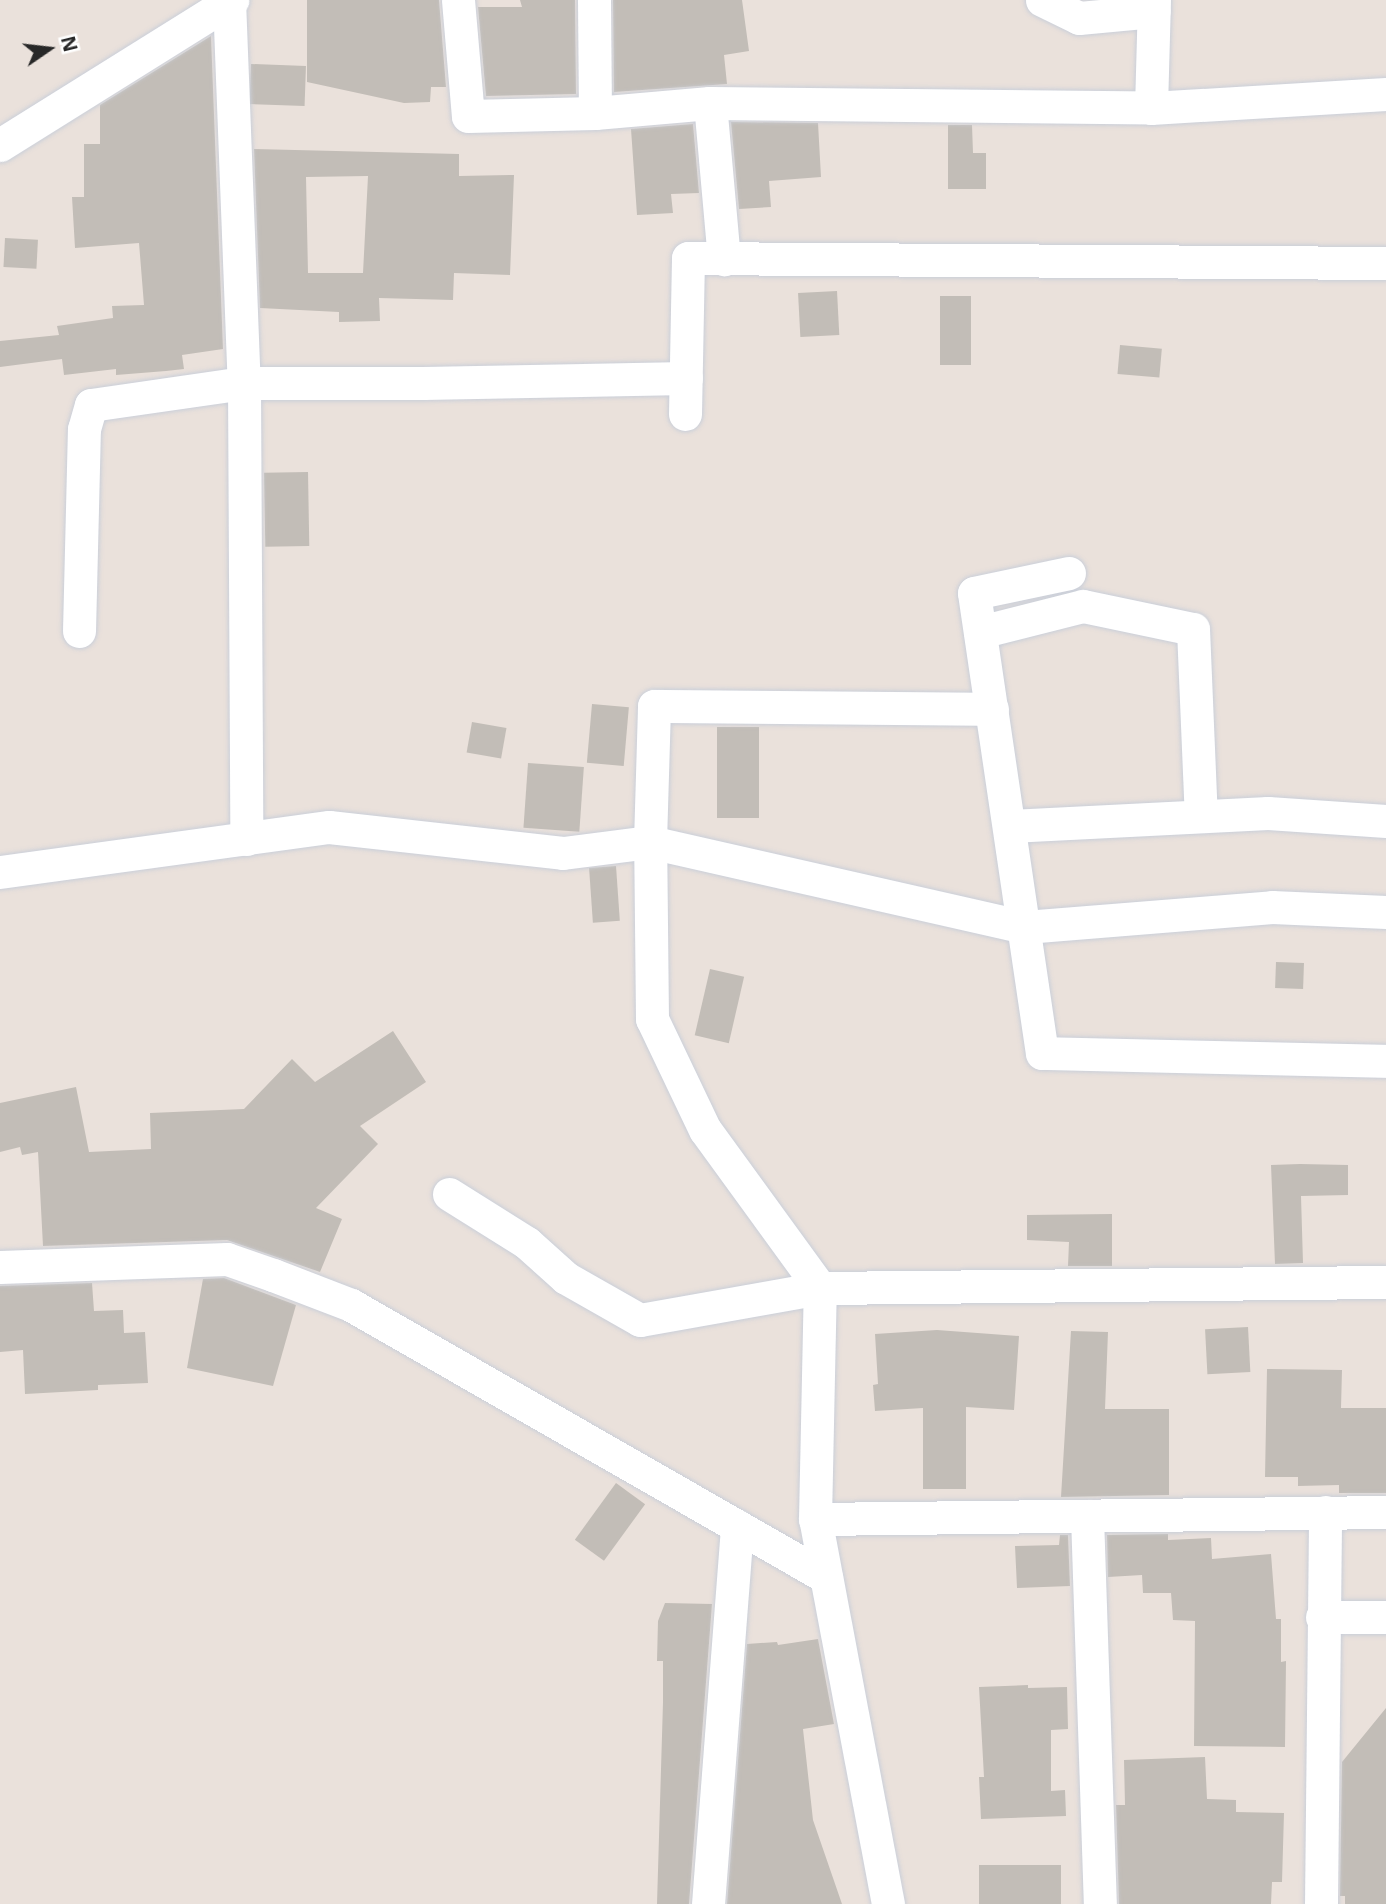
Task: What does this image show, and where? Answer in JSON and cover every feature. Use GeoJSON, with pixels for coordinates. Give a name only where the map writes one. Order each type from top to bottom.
{"type":"FeatureCollection","features":[{"type":"Feature","properties":{"kind":"street"},"geometry":{"type":"LineString","coordinates":[[458,0],[468,116],[595,113],[710,103],[1151,108],[1386,94]]}},
{"type":"Feature","properties":{"kind":"street"},"geometry":{"type":"LineString","coordinates":[[594,0],[595,113]]}},
{"type":"Feature","properties":{"kind":"street"},"geometry":{"type":"LineString","coordinates":[[1042,0],[1079,18],[1154,5],[1151,108]]}},
{"type":"Feature","properties":{"kind":"street"},"geometry":{"type":"LineString","coordinates":[[0,145],[230,1],[244,383],[246,839]]}},
{"type":"Feature","properties":{"kind":"street"},"geometry":{"type":"LineString","coordinates":[[710,103],[724,258]]}},
{"type":"Feature","properties":{"kind":"street"},"geometry":{"type":"LineString","coordinates":[[685,414],[688,258],[1386,263]]}},
{"type":"Feature","properties":{"kind":"street"},"geometry":{"type":"LineString","coordinates":[[79,631],[84,429],[91,405],[244,383],[686,378]]}},
{"type":"Feature","properties":{"kind":"street"},"geometry":{"type":"LineString","coordinates":[[1069,573],[974,593],[1042,1054],[1386,1061]]}},
{"type":"Feature","properties":{"kind":"street"},"geometry":{"type":"LineString","coordinates":[[980,632],[1083,606],[1193,629],[1201,816]]}},
{"type":"Feature","properties":{"kind":"street"},"geometry":{"type":"LineString","coordinates":[[888,1904],[815,1519],[820,1288],[705,1130],[652,1019],[650,842],[654,706],[992,709]]}},
{"type":"Feature","properties":{"kind":"street"},"geometry":{"type":"LineString","coordinates":[[1010,826],[1268,813],[1386,821]]}},
{"type":"Feature","properties":{"kind":"street"},"geometry":{"type":"LineString","coordinates":[[0,872],[329,827],[563,853],[650,842],[1025,927],[1272,907],[1386,912]]}},
{"type":"Feature","properties":{"kind":"street"},"geometry":{"type":"LineString","coordinates":[[449,1194],[527,1243],[566,1278],[640,1320],[820,1288],[1386,1282]]}},
{"type":"Feature","properties":{"kind":"street"},"geometry":{"type":"LineString","coordinates":[[0,1267],[227,1259],[273,1275],[351,1305],[826,1577]]}},
{"type":"Feature","properties":{"kind":"street"},"geometry":{"type":"LineString","coordinates":[[815,1519],[1386,1511]]}},
{"type":"Feature","properties":{"kind":"street"},"geometry":{"type":"LineString","coordinates":[[1321,1904],[1325,1512]]}},
{"type":"Feature","properties":{"kind":"street"},"geometry":{"type":"LineString","coordinates":[[1087,1516],[1100,1904]]}},
{"type":"Feature","properties":{"kind":"street"},"geometry":{"type":"LineString","coordinates":[[708,1904],[737,1527]]}},
{"type":"Feature","properties":{"kind":"street"},"geometry":{"type":"LineString","coordinates":[[1322,1617],[1386,1617]]}},
{"type":"Feature","properties":{"kind":"building"},"geometry":{"type":"Polygon","coordinates":[[[307,0],[439,0],[446,87],[431,87],[430,102],[404,103],[307,82],[307,0]]]}},
{"type":"Feature","properties":{"kind":"building"},"geometry":{"type":"Polygon","coordinates":[[[520,0],[575,0],[576,94],[486,96],[478,7],[522,7],[520,0]]]}},
{"type":"Feature","properties":{"kind":"building"},"geometry":{"type":"Polygon","coordinates":[[[613,0],[742,0],[749,51],[724,55],[727,84],[614,92],[613,0]]]}},
{"type":"Feature","properties":{"kind":"building"},"geometry":{"type":"Polygon","coordinates":[[[211,36],[223,349],[182,355],[184,369],[166,371],[116,375],[116,369],[64,375],[62,359],[0,367],[0,341],[59,335],[57,326],[113,318],[112,306],[144,305],[139,243],[75,248],[72,197],[84,197],[84,144],[100,144],[100,105],[211,36]]]}},
{"type":"Feature","properties":{"kind":"building"},"geometry":{"type":"Polygon","coordinates":[[[251,64],[306,66],[305,106],[250,104],[251,64]]]}},
{"type":"Feature","properties":{"kind":"building"},"geometry":{"type":"Polygon","coordinates":[[[731,122],[818,123],[821,177],[769,181],[771,207],[739,209],[731,122]]]}},
{"type":"Feature","properties":{"kind":"building"},"geometry":{"type":"Polygon","coordinates":[[[693,124],[699,193],[671,194],[673,213],[637,215],[631,129],[693,124]]]}},
{"type":"Feature","properties":{"kind":"building"},"geometry":{"type":"Polygon","coordinates":[[[948,125],[972,125],[973,153],[986,153],[986,189],[948,189],[948,125]]]}},
{"type":"Feature","properties":{"kind":"building"},"geometry":{"type":"Polygon","coordinates":[[[254,149],[459,154],[459,176],[514,175],[510,275],[454,273],[453,300],[379,298],[380,321],[339,322],[339,312],[260,308],[254,149]],[[368,176],[306,177],[308,273],[363,273],[368,176]]]}},
{"type":"Feature","properties":{"kind":"building"},"geometry":{"type":"Polygon","coordinates":[[[5,238],[38,240],[36,269],[3,267],[5,238]]]}},
{"type":"Feature","properties":{"kind":"building"},"geometry":{"type":"Polygon","coordinates":[[[837,291],[839,335],[800,337],[798,293],[837,291]]]}},
{"type":"Feature","properties":{"kind":"building"},"geometry":{"type":"Polygon","coordinates":[[[940,296],[971,296],[971,365],[940,365],[940,296]]]}},
{"type":"Feature","properties":{"kind":"building"},"geometry":{"type":"Polygon","coordinates":[[[1120,345],[1162,349],[1159,378],[1117,374],[1120,345]]]}},
{"type":"Feature","properties":{"kind":"building"},"geometry":{"type":"Polygon","coordinates":[[[308,472],[309,546],[265,547],[264,473],[308,472]]]}},
{"type":"Feature","properties":{"kind":"building"},"geometry":{"type":"Polygon","coordinates":[[[592,704],[629,707],[624,766],[587,763],[592,704]]]}},
{"type":"Feature","properties":{"kind":"building"},"geometry":{"type":"Polygon","coordinates":[[[472,722],[506,728],[501,759],[467,753],[472,722]]]}},
{"type":"Feature","properties":{"kind":"building"},"geometry":{"type":"Polygon","coordinates":[[[717,727],[759,727],[759,818],[717,818],[717,727]]]}},
{"type":"Feature","properties":{"kind":"building"},"geometry":{"type":"Polygon","coordinates":[[[528,763],[584,767],[579,832],[523,828],[528,763]]]}},
{"type":"Feature","properties":{"kind":"building"},"geometry":{"type":"Polygon","coordinates":[[[616,866],[620,921],[593,923],[589,868],[616,866]]]}},
{"type":"Feature","properties":{"kind":"building"},"geometry":{"type":"Polygon","coordinates":[[[1276,962],[1304,963],[1303,989],[1275,988],[1276,962]]]}},
{"type":"Feature","properties":{"kind":"building"},"geometry":{"type":"Polygon","coordinates":[[[710,969],[744,977],[729,1043],[695,1035],[710,969]]]}},
{"type":"Feature","properties":{"kind":"building"},"geometry":{"type":"Polygon","coordinates":[[[393,1031],[426,1082],[360,1126],[378,1144],[316,1208],[342,1219],[320,1272],[227,1240],[43,1246],[38,1152],[22,1155],[20,1147],[0,1152],[0,1103],[76,1087],[89,1152],[151,1149],[150,1113],[244,1109],[292,1059],[315,1082],[393,1031]]]}},
{"type":"Feature","properties":{"kind":"building"},"geometry":{"type":"Polygon","coordinates":[[[1271,1165],[1348,1165],[1348,1195],[1301,1196],[1303,1263],[1275,1264],[1271,1165]]]}},
{"type":"Feature","properties":{"kind":"building"},"geometry":{"type":"Polygon","coordinates":[[[1112,1214],[1112,1266],[1068,1266],[1069,1242],[1027,1240],[1027,1215],[1112,1214]]]}},
{"type":"Feature","properties":{"kind":"building"},"geometry":{"type":"Polygon","coordinates":[[[224,1278],[296,1305],[273,1386],[187,1368],[203,1279],[224,1278]]]}},
{"type":"Feature","properties":{"kind":"building"},"geometry":{"type":"Polygon","coordinates":[[[92,1283],[94,1311],[123,1310],[124,1333],[145,1332],[148,1383],[98,1385],[98,1390],[25,1394],[23,1350],[0,1352],[0,1286],[92,1283]]]}},
{"type":"Feature","properties":{"kind":"building"},"geometry":{"type":"Polygon","coordinates":[[[1248,1327],[1250,1372],[1207,1374],[1205,1329],[1248,1327]]]}},
{"type":"Feature","properties":{"kind":"building"},"geometry":{"type":"Polygon","coordinates":[[[937,1330],[1019,1336],[1014,1410],[966,1407],[966,1489],[923,1489],[923,1408],[875,1411],[873,1385],[878,1384],[875,1334],[937,1330]]]}},
{"type":"Feature","properties":{"kind":"building"},"geometry":{"type":"Polygon","coordinates":[[[1071,1331],[1108,1332],[1105,1409],[1169,1409],[1169,1495],[1061,1497],[1071,1331]]]}},
{"type":"Feature","properties":{"kind":"building"},"geometry":{"type":"Polygon","coordinates":[[[1267,1369],[1342,1370],[1341,1408],[1386,1408],[1386,1493],[1339,1493],[1339,1485],[1298,1486],[1298,1477],[1265,1477],[1267,1369]]]}},
{"type":"Feature","properties":{"kind":"building"},"geometry":{"type":"Polygon","coordinates":[[[616,1483],[645,1504],[604,1561],[575,1540],[616,1483]]]}},
{"type":"Feature","properties":{"kind":"building"},"geometry":{"type":"Polygon","coordinates":[[[1168,1534],[1168,1540],[1211,1538],[1212,1559],[1271,1554],[1276,1619],[1281,1619],[1281,1662],[1286,1661],[1285,1747],[1194,1746],[1195,1621],[1173,1620],[1171,1593],[1143,1593],[1142,1575],[1108,1577],[1107,1535],[1168,1534]]]}},
{"type":"Feature","properties":{"kind":"building"},"geometry":{"type":"Polygon","coordinates":[[[1060,1535],[1068,1535],[1070,1586],[1017,1588],[1015,1546],[1059,1545],[1060,1535]]]}},
{"type":"Feature","properties":{"kind":"building"},"geometry":{"type":"Polygon","coordinates":[[[665,1603],[712,1604],[689,1904],[657,1904],[663,1702],[663,1661],[657,1661],[658,1621],[665,1603]]]}},
{"type":"Feature","properties":{"kind":"building"},"geometry":{"type":"Polygon","coordinates":[[[818,1639],[834,1724],[803,1729],[813,1820],[842,1904],[727,1904],[747,1644],[777,1642],[778,1645],[818,1639]]]}},
{"type":"Feature","properties":{"kind":"building"},"geometry":{"type":"Polygon","coordinates":[[[1028,1685],[1028,1688],[1067,1687],[1068,1729],[1051,1730],[1051,1791],[1065,1790],[1066,1816],[981,1819],[979,1777],[984,1777],[979,1687],[1028,1685]]]}},
{"type":"Feature","properties":{"kind":"building"},"geometry":{"type":"Polygon","coordinates":[[[1386,1708],[1386,1904],[1345,1904],[1345,1896],[1340,1896],[1342,1762],[1386,1708]]]}},
{"type":"Feature","properties":{"kind":"building"},"geometry":{"type":"Polygon","coordinates":[[[1205,1757],[1207,1799],[1236,1800],[1236,1812],[1284,1813],[1282,1882],[1272,1882],[1271,1904],[1119,1904],[1116,1805],[1125,1805],[1124,1760],[1205,1757]]]}},
{"type":"Feature","properties":{"kind":"building"},"geometry":{"type":"Polygon","coordinates":[[[979,1865],[1061,1865],[1061,1904],[979,1904],[979,1865]]]}}]}
